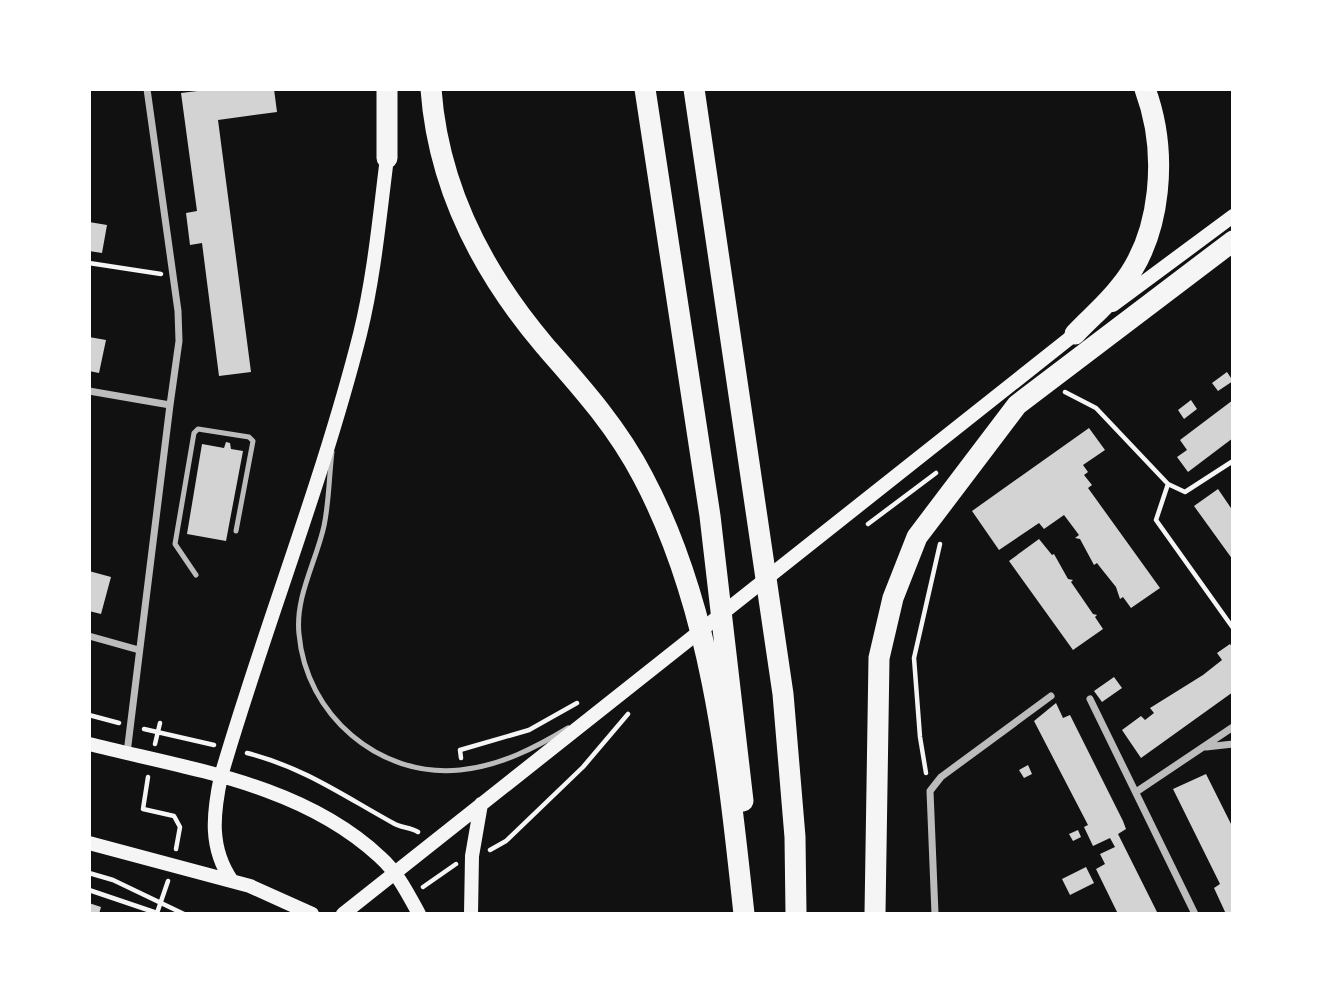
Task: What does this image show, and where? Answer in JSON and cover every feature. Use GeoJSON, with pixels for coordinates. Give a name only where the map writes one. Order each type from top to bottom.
{"type":"FeatureCollection","features":[{"type":"Feature","properties":{"kind":"highway"},"geometry":{"type":"LineString","coordinates":[[387,89],[387,158]]}},
{"type":"Feature","properties":{"kind":"highway"},"geometry":{"type":"LineString","coordinates":[[431,89],[438,142],[459,210],[472,239],[514,305],[609,420],[644,478],[682,568],[710,679],[745,914]]}},
{"type":"Feature","properties":{"kind":"highway"},"geometry":{"type":"LineString","coordinates":[[645,89],[710,516],[732,688],[743,794],[745,914]]}},
{"type":"Feature","properties":{"kind":"highway"},"geometry":{"type":"LineString","coordinates":[[694,89],[783,694],[792,786],[796,914]]}},
{"type":"Feature","properties":{"kind":"highway"},"geometry":{"type":"LineString","coordinates":[[1075,334],[1121,286],[1142,253],[1148,235],[1155,206],[1158,164],[1156,131],[1145,89]]}},
{"type":"Feature","properties":{"kind":"highway"},"geometry":{"type":"LineString","coordinates":[[875,914],[875,743],[879,658],[893,598],[917,537],[1017,405],[1233,241]]}},
{"type":"Feature","properties":{"kind":"main road"},"geometry":{"type":"LineString","coordinates":[[232,881],[219,859],[214,838],[220,776],[336,422],[371,282],[397,89]]}},
{"type":"Feature","properties":{"kind":"main road"},"geometry":{"type":"LineString","coordinates":[[343,914],[859,503],[1075,334],[1233,216]]}},
{"type":"Feature","properties":{"kind":"main road"},"geometry":{"type":"LineString","coordinates":[[89,744],[220,776],[275,794],[322,816],[380,857],[410,897],[419,914]]}},
{"type":"Feature","properties":{"kind":"main road"},"geometry":{"type":"LineString","coordinates":[[471,914],[472,856],[481,804]]}},
{"type":"Feature","properties":{"kind":"main road"},"geometry":{"type":"LineString","coordinates":[[89,844],[232,881],[312,914]]}},
{"type":"Feature","properties":{"kind":"street"},"geometry":{"type":"LineString","coordinates":[[127,753],[179,341],[173,276],[147,89]]}},
{"type":"Feature","properties":{"kind":"street"},"geometry":{"type":"LineString","coordinates":[[89,391],[170,405]]}},
{"type":"Feature","properties":{"kind":"street"},"geometry":{"type":"LineString","coordinates":[[89,636],[139,650]]}},
{"type":"Feature","properties":{"kind":"street"},"geometry":{"type":"LineString","coordinates":[[935,914],[930,791],[941,776],[1051,695]]}},
{"type":"Feature","properties":{"kind":"street"},"geometry":{"type":"LineString","coordinates":[[1090,699],[1195,914]]}},
{"type":"Feature","properties":{"kind":"street"},"geometry":{"type":"LineString","coordinates":[[1136,792],[1233,727]]}},
{"type":"Feature","properties":{"kind":"street"},"geometry":{"type":"LineString","coordinates":[[1205,747],[1233,744]]}},
{"type":"Feature","properties":{"kind":"lane"},"geometry":{"type":"LineString","coordinates":[[336,422],[324,526],[300,607],[299,634],[305,663],[326,707],[345,730],[369,749],[416,766],[462,769],[514,757],[566,729],[631,686]]}},
{"type":"Feature","properties":{"kind":"lane"},"geometry":{"type":"LineString","coordinates":[[196,575],[175,544],[194,433],[198,429],[249,437],[253,441],[236,531]]}},
{"type":"Feature","properties":{"kind":"path"},"geometry":{"type":"LineString","coordinates":[[89,263],[173,276]]}},
{"type":"Feature","properties":{"kind":"path"},"geometry":{"type":"LineString","coordinates":[[1065,391],[1096,408],[1168,484],[1185,492],[1233,461]]}},
{"type":"Feature","properties":{"kind":"path"},"geometry":{"type":"LineString","coordinates":[[1168,484],[1156,520],[1233,628]]}},
{"type":"Feature","properties":{"kind":"path"},"geometry":{"type":"LineString","coordinates":[[930,791],[920,737],[914,658],[943,531]]}},
{"type":"Feature","properties":{"kind":"path"},"geometry":{"type":"LineString","coordinates":[[462,769],[460,750],[529,730],[584,699]]}},
{"type":"Feature","properties":{"kind":"path"},"geometry":{"type":"LineString","coordinates":[[410,897],[446,869],[506,841],[583,767],[636,706]]}},
{"type":"Feature","properties":{"kind":"path"},"geometry":{"type":"LineString","coordinates":[[89,890],[158,914],[173,866],[180,827],[174,816],[142,809],[159,723]]}},
{"type":"Feature","properties":{"kind":"path"},"geometry":{"type":"LineString","coordinates":[[89,873],[113,880],[184,914]]}},
{"type":"Feature","properties":{"kind":"building"},"geometry":{"type":"Polygon","coordinates":[[[214,89],[274,89],[277,112],[218,120],[251,372],[219,376],[202,243],[190,245],[186,213],[197,211],[181,93],[214,89]]]}},
{"type":"Feature","properties":{"kind":"building"},"geometry":{"type":"Polygon","coordinates":[[[89,222],[107,225],[102,253],[89,251],[89,222]]]}},
{"type":"Feature","properties":{"kind":"building"},"geometry":{"type":"Polygon","coordinates":[[[89,337],[106,340],[99,373],[89,371],[89,337]]]}},
{"type":"Feature","properties":{"kind":"building"},"geometry":{"type":"Polygon","coordinates":[[[1227,372],[1233,381],[1218,391],[1212,383],[1227,372]]]}},
{"type":"Feature","properties":{"kind":"building"},"geometry":{"type":"Polygon","coordinates":[[[1191,400],[1197,409],[1184,419],[1178,410],[1191,400]]]}},
{"type":"Feature","properties":{"kind":"building"},"geometry":{"type":"Polygon","coordinates":[[[1233,400],[1233,438],[1188,472],[1177,457],[1187,450],[1180,440],[1233,400]]]}},
{"type":"Feature","properties":{"kind":"building"},"geometry":{"type":"Polygon","coordinates":[[[1089,428],[1105,450],[1083,465],[1088,472],[1084,475],[1092,485],[1088,488],[1160,588],[1131,608],[1123,597],[1120,599],[1116,587],[1097,563],[1094,565],[1080,539],[1075,538],[1079,535],[1064,515],[1044,529],[1039,523],[999,550],[972,511],[1089,428]]]}},
{"type":"Feature","properties":{"kind":"building"},"geometry":{"type":"Polygon","coordinates":[[[226,442],[230,443],[231,449],[243,451],[226,541],[187,534],[202,444],[224,448],[226,442]]]}},
{"type":"Feature","properties":{"kind":"building"},"geometry":{"type":"Polygon","coordinates":[[[1218,489],[1233,511],[1233,560],[1194,506],[1218,489]]]}},
{"type":"Feature","properties":{"kind":"building"},"geometry":{"type":"Polygon","coordinates":[[[1039,539],[1052,555],[1054,554],[1068,579],[1073,580],[1071,582],[1093,614],[1097,615],[1095,617],[1103,629],[1073,650],[1009,561],[1039,539]]]}},
{"type":"Feature","properties":{"kind":"building"},"geometry":{"type":"Polygon","coordinates":[[[89,571],[111,577],[101,614],[89,611],[89,571]]]}},
{"type":"Feature","properties":{"kind":"building"},"geometry":{"type":"Polygon","coordinates":[[[1230,644],[1233,648],[1233,692],[1141,758],[1122,730],[1141,716],[1145,720],[1154,713],[1150,708],[1222,660],[1217,653],[1230,644]]]}},
{"type":"Feature","properties":{"kind":"building"},"geometry":{"type":"Polygon","coordinates":[[[1114,677],[1122,688],[1102,702],[1094,691],[1114,677]]]}},
{"type":"Feature","properties":{"kind":"building"},"geometry":{"type":"Polygon","coordinates":[[[1056,703],[1063,718],[1070,715],[1123,821],[1126,829],[1118,834],[1158,914],[1118,914],[1096,869],[1105,864],[1100,854],[1115,847],[1110,838],[1093,846],[1084,827],[1088,825],[1034,721],[1056,703]]]}},
{"type":"Feature","properties":{"kind":"building"},"geometry":{"type":"Polygon","coordinates":[[[1028,765],[1032,774],[1024,778],[1019,770],[1028,765]]]}},
{"type":"Feature","properties":{"kind":"building"},"geometry":{"type":"Polygon","coordinates":[[[1206,774],[1233,828],[1233,914],[1226,914],[1214,888],[1220,884],[1173,789],[1206,774]]]}},
{"type":"Feature","properties":{"kind":"building"},"geometry":{"type":"Polygon","coordinates":[[[1078,830],[1081,837],[1073,841],[1069,834],[1078,830]]]}},
{"type":"Feature","properties":{"kind":"building"},"geometry":{"type":"Polygon","coordinates":[[[1086,867],[1094,883],[1070,895],[1062,879],[1086,867]]]}},
{"type":"Feature","properties":{"kind":"building"},"geometry":{"type":"Polygon","coordinates":[[[89,903],[101,907],[99,914],[89,914],[89,903]]]}}]}
